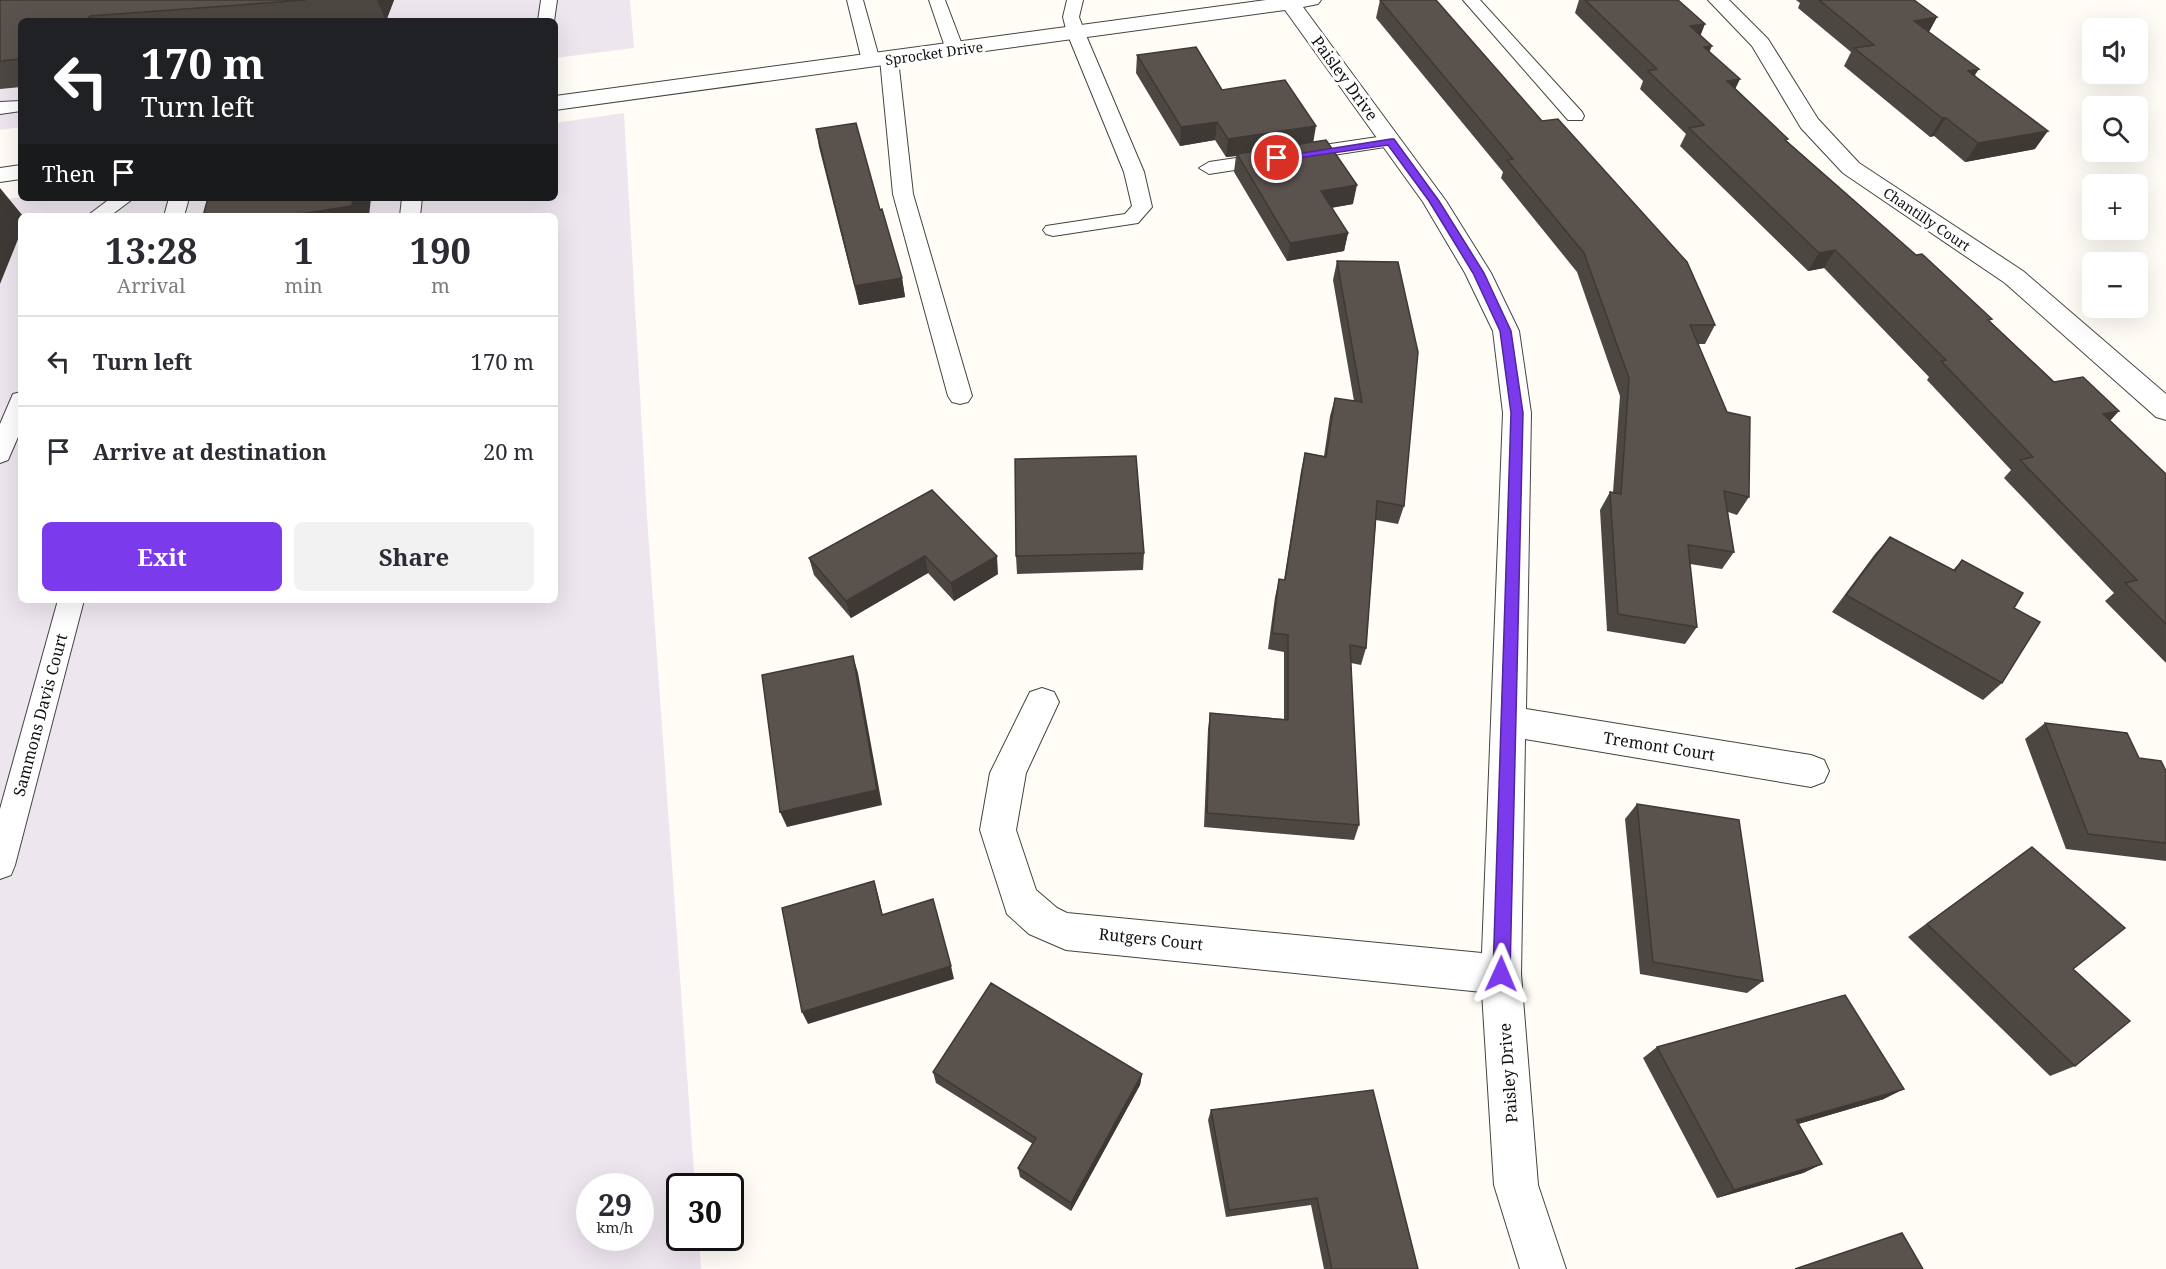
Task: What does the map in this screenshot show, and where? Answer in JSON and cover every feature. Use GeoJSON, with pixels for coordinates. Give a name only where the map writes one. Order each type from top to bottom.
{"type":"FeatureCollection","features":[{"type":"Feature","properties":{"kind":"street","name":"Chantilly Court"},"geometry":{"type":"LineString","coordinates":[[1718,0],[1761,43],[1809,123],[1851,168],[2014,277],[2166,410]]}},
{"type":"Feature","properties":{"kind":"street","name":"Sprocket Drive"},"geometry":{"type":"LineString","coordinates":[[558,103],[1301,1]]}},
{"type":"Feature","properties":{"kind":"street","name":"Paisley Drive"},"geometry":{"type":"LineString","coordinates":[[1301,1],[1391,141],[1434,201],[1478,273],[1506,331],[1517,413],[1501,974],[1516,1185],[1543,1269]]}},
{"type":"Feature","properties":{"kind":"street"},"geometry":{"type":"LineString","coordinates":[[0,175],[18,172]]}},
{"type":"Feature","properties":{"kind":"street","name":"Rutgers Court"},"geometry":{"type":"LineString","coordinates":[[1042,702],[1008,773],[998,830],[1021,900],[1043,921],[1066,931],[1501,974]]}},
{"type":"Feature","properties":{"kind":"street","name":"Tremont Court"},"geometry":{"type":"LineString","coordinates":[[1508,721],[1811,771]]}},
{"type":"Feature","properties":{"kind":"lane"},"geometry":{"type":"LineString","coordinates":[[546,18],[549,0]]}},
{"type":"Feature","properties":{"kind":"lane"},"geometry":{"type":"LineString","coordinates":[[855,0],[880,60],[903,194],[960,396]]}},
{"type":"Feature","properties":{"kind":"lane"},"geometry":{"type":"LineString","coordinates":[[937,0],[955,50]]}},
{"type":"Feature","properties":{"kind":"lane"},"geometry":{"type":"LineString","coordinates":[[1053,230],[1131,219],[1142,207],[1134,172],[1076,33],[1071,17],[1076,0]]}},
{"type":"Feature","properties":{"kind":"lane"},"geometry":{"type":"LineString","coordinates":[[1471,0],[1575,116]]}},
{"type":"Feature","properties":{"kind":"lane"},"geometry":{"type":"LineString","coordinates":[[0,108],[18,106]]}},
{"type":"Feature","properties":{"kind":"lane"},"geometry":{"type":"LineString","coordinates":[[1209,168],[1391,141]]}},
{"type":"Feature","properties":{"kind":"lane"},"geometry":{"type":"LineString","coordinates":[[102,213],[120,201]]}},
{"type":"Feature","properties":{"kind":"lane"},"geometry":{"type":"LineString","coordinates":[[0,454],[18,408]]}},
{"type":"Feature","properties":{"kind":"lane","name":"Sammons Davis Court"},"geometry":{"type":"LineString","coordinates":[[0,865],[70,603]]}},
{"type":"Feature","properties":{"kind":"shaded area"},"geometry":{"type":"Polygon","coordinates":[[[0,0],[630,0],[634,48],[558,58],[558,18],[18,18],[18,127],[0,130],[0,0]]]}},
{"type":"Feature","properties":{"kind":"shaded area"},"geometry":{"type":"Polygon","coordinates":[[[624,113],[647,516],[694,1173],[666,1173],[666,1251],[700,1251],[701,1269],[0,1269],[0,200],[18,197],[18,201],[558,201],[558,123],[624,113]]]}},
{"type":"Feature","properties":{"kind":"building"},"geometry":{"type":"Polygon","coordinates":[[[0,0],[306,0],[90,16],[88,18],[18,18],[18,59],[0,61],[0,0]]]}},
{"type":"Feature","properties":{"kind":"building"},"geometry":{"type":"Polygon","coordinates":[[[1380,0],[1436,0],[1542,121],[1558,119],[1687,262],[1715,325],[1690,325],[1727,412],[1750,417],[1749,497],[1724,491],[1734,552],[1688,545],[1697,627],[1618,614],[1610,492],[1621,494],[1629,378],[1584,253],[1507,160],[1513,159],[1380,0]]]}},
{"type":"Feature","properties":{"kind":"building"},"geometry":{"type":"Polygon","coordinates":[[[1585,0],[1678,0],[1705,24],[1690,26],[1712,46],[1704,47],[1740,79],[1727,81],[1788,139],[1785,140],[1916,255],[1922,254],[1992,319],[1988,320],[2054,382],[2083,377],[2119,411],[2103,414],[2166,474],[2166,624],[2125,583],[2137,580],[2020,460],[2033,457],[1941,361],[1946,360],[1835,250],[1819,253],[1689,128],[1704,125],[1648,71],[1657,69],[1585,0]]]}},
{"type":"Feature","properties":{"kind":"building"},"geometry":{"type":"Polygon","coordinates":[[[1819,0],[1914,0],[1937,17],[1914,21],[1979,69],[1968,71],[2048,131],[1978,143],[1946,118],[1942,118],[1854,48],[1874,45],[1819,0]]]}},
{"type":"Feature","properties":{"kind":"building"},"geometry":{"type":"Polygon","coordinates":[[[1196,47],[1222,90],[1285,80],[1316,126],[1228,139],[1217,122],[1181,127],[1137,55],[1196,47]]]}},
{"type":"Feature","properties":{"kind":"building"},"geometry":{"type":"Polygon","coordinates":[[[856,123],[902,278],[855,286],[816,129],[856,123]]]}},
{"type":"Feature","properties":{"kind":"building"},"geometry":{"type":"Polygon","coordinates":[[[1326,140],[1357,185],[1321,191],[1348,233],[1290,243],[1237,154],[1326,140]]]}},
{"type":"Feature","properties":{"kind":"building"},"geometry":{"type":"Polygon","coordinates":[[[207,201],[353,201],[352,206],[306,213],[204,213],[207,201]]]}},
{"type":"Feature","properties":{"kind":"building"},"geometry":{"type":"Polygon","coordinates":[[[1337,261],[1398,262],[1418,352],[1404,506],[1377,501],[1366,648],[1350,645],[1359,825],[1207,813],[1210,713],[1288,720],[1288,635],[1272,633],[1279,579],[1285,580],[1305,453],[1326,457],[1335,398],[1362,402],[1337,261]]]}},
{"type":"Feature","properties":{"kind":"building"},"geometry":{"type":"Polygon","coordinates":[[[1136,456],[1144,553],[1016,556],[1015,459],[1136,456]]]}},
{"type":"Feature","properties":{"kind":"building"},"geometry":{"type":"Polygon","coordinates":[[[932,490],[997,556],[951,583],[925,556],[846,601],[809,558],[932,490]]]}},
{"type":"Feature","properties":{"kind":"building"},"geometry":{"type":"Polygon","coordinates":[[[1890,537],[1955,571],[1962,560],[2023,593],[2014,608],[2040,622],[2002,683],[1846,595],[1890,537]]]}},
{"type":"Feature","properties":{"kind":"building"},"geometry":{"type":"Polygon","coordinates":[[[853,656],[877,790],[780,812],[762,675],[853,656]]]}},
{"type":"Feature","properties":{"kind":"building"},"geometry":{"type":"Polygon","coordinates":[[[2045,723],[2127,733],[2139,758],[2161,761],[2166,771],[2166,843],[2088,834],[2045,723]]]}},
{"type":"Feature","properties":{"kind":"building"},"geometry":{"type":"Polygon","coordinates":[[[1637,804],[1739,820],[1763,981],[1653,962],[1637,804]]]}},
{"type":"Feature","properties":{"kind":"building"},"geometry":{"type":"Polygon","coordinates":[[[2032,847],[2125,928],[2073,969],[2130,1021],[2075,1066],[1927,924],[2032,847]]]}},
{"type":"Feature","properties":{"kind":"building"},"geometry":{"type":"Polygon","coordinates":[[[874,881],[882,915],[933,899],[951,966],[802,1012],[782,908],[874,881]]]}},
{"type":"Feature","properties":{"kind":"building"},"geometry":{"type":"Polygon","coordinates":[[[991,983],[1142,1074],[1071,1203],[1018,1168],[1036,1138],[933,1072],[991,983]]]}},
{"type":"Feature","properties":{"kind":"building"},"geometry":{"type":"Polygon","coordinates":[[[1845,995],[1904,1089],[1796,1120],[1822,1164],[1734,1190],[1657,1047],[1845,995]]]}},
{"type":"Feature","properties":{"kind":"building"},"geometry":{"type":"Polygon","coordinates":[[[1373,1090],[1418,1269],[1332,1269],[1317,1198],[1229,1210],[1211,1110],[1373,1090]]]}},
{"type":"Feature","properties":{"kind":"building"},"geometry":{"type":"Polygon","coordinates":[[[1902,1233],[1923,1269],[1795,1269],[1902,1233]]]}},
{"type":"Feature","properties":{"kind":"route"},"geometry":{"type":"LineString","coordinates":[[1277,158],[1391,141],[1434,201],[1478,273],[1506,331],[1517,413],[1501,974]]}}]}
